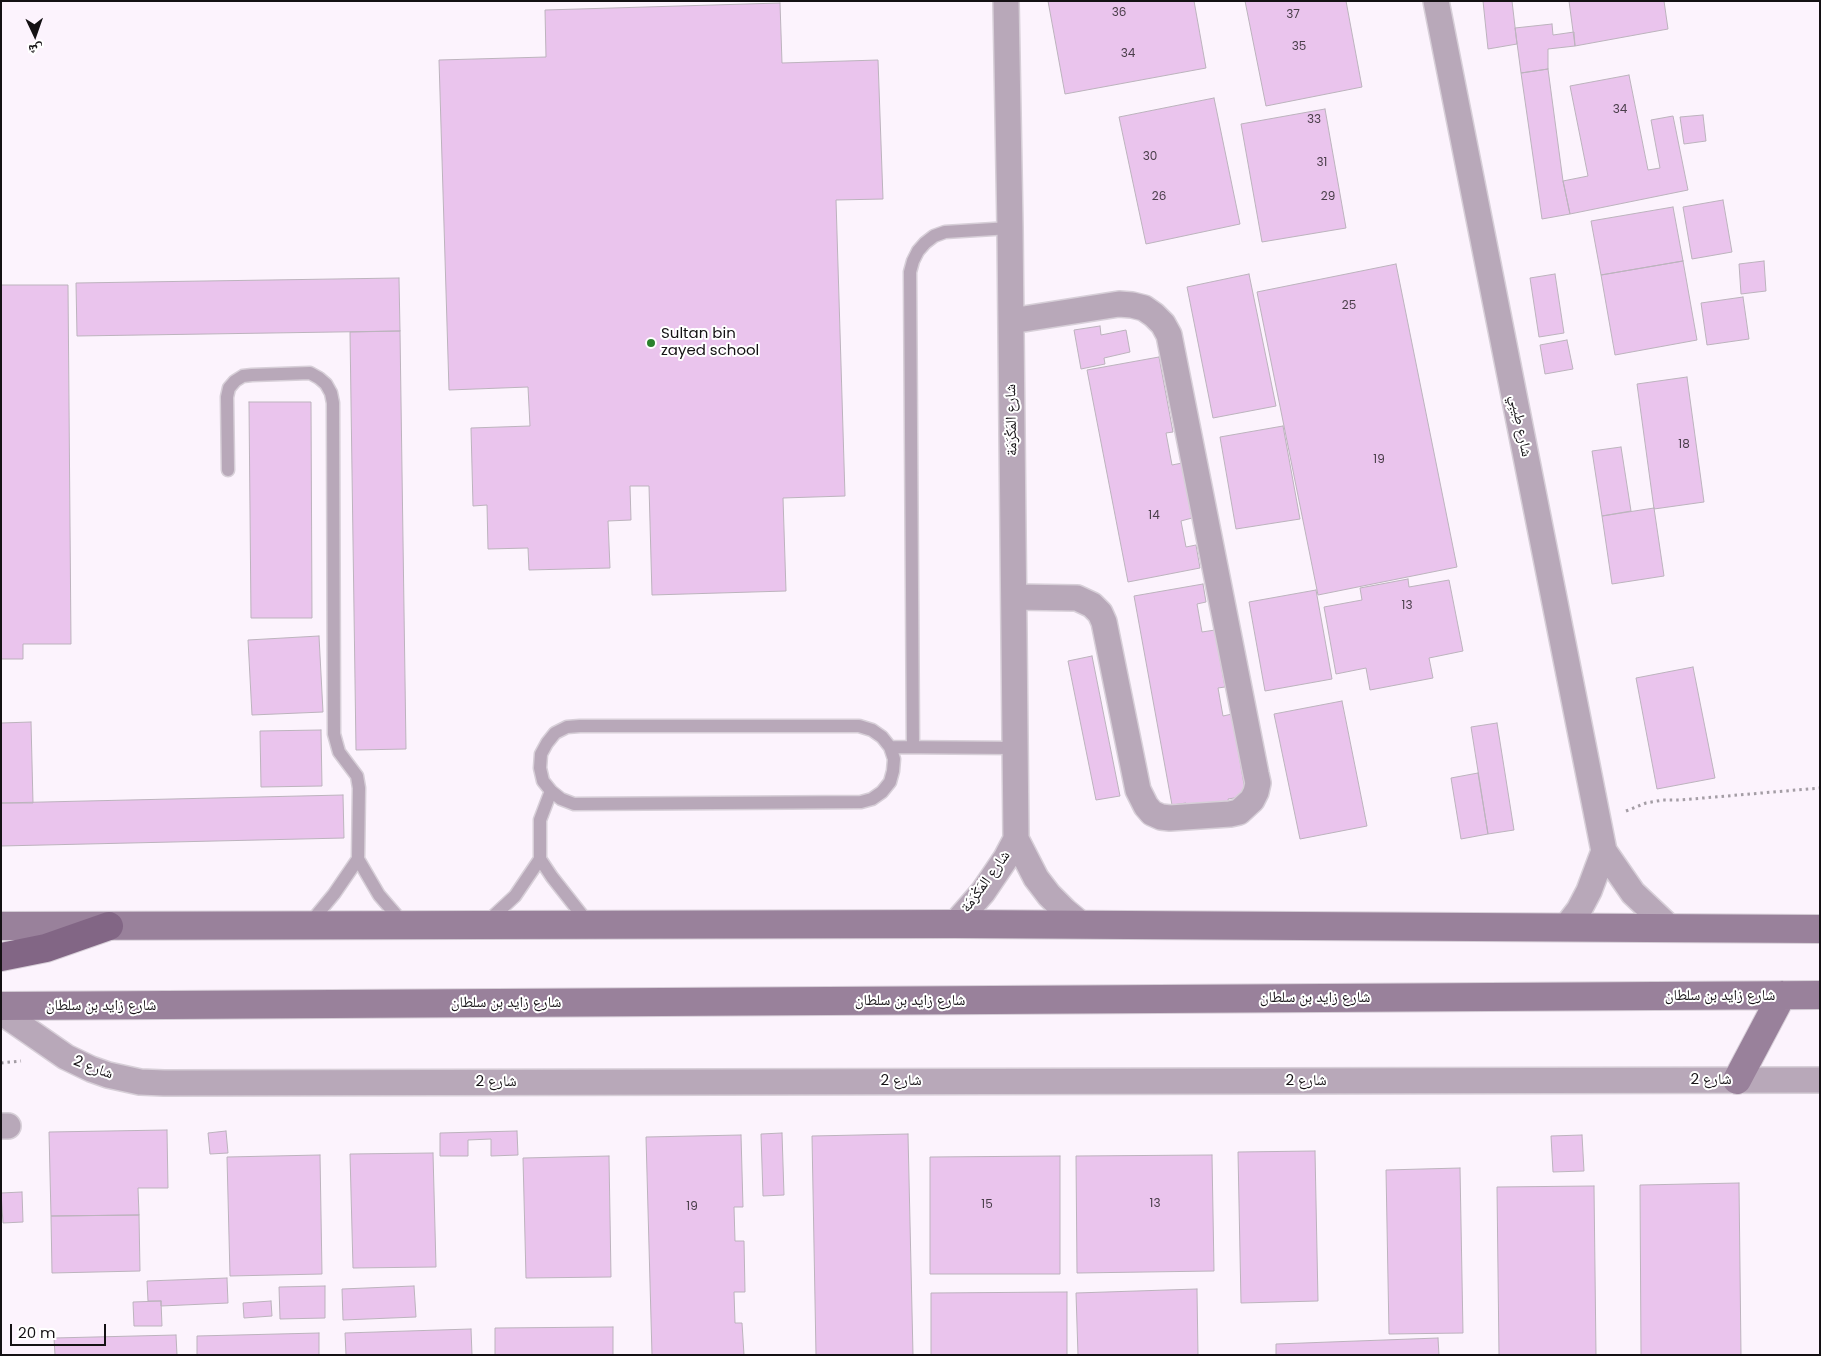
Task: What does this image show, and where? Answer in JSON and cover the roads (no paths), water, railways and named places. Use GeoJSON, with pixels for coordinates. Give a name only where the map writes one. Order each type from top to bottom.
{"type":"FeatureCollection","features":[{"type":"Feature","properties":{"kind":"main road"},"geometry":{"type":"LineString","coordinates":[[1,926],[955,924],[1820,929]]}},
{"type":"Feature","properties":{"kind":"main road"},"geometry":{"type":"LineString","coordinates":[[1,957],[46,948],[109,926]]}},
{"type":"Feature","properties":{"kind":"main road"},"geometry":{"type":"LineString","coordinates":[[1737,1080],[1782,995]]}},
{"type":"Feature","properties":{"kind":"main road","name":"شارع زايد بن سلطان"},"geometry":{"type":"LineString","coordinates":[[1,1006],[1820,995]]}},
{"type":"Feature","properties":{"kind":"street","name":"شارع المَكْرَمَة"},"geometry":{"type":"LineString","coordinates":[[1006,1],[1016,839],[1036,878],[1060,906],[1082,925]]}},
{"type":"Feature","properties":{"kind":"street","name":"شارع طِيبِي"},"geometry":{"type":"LineString","coordinates":[[1436,1],[1604,851],[1633,893],[1670,928]]}},
{"type":"Feature","properties":{"kind":"street"},"geometry":{"type":"LineString","coordinates":[[1011,321],[1119,304],[1132,305],[1144,308],[1154,315],[1163,324],[1169,335],[1258,783],[1252,800],[1239,812],[1230,814],[1170,818],[1152,813],[1141,798],[1138,790],[1104,622],[1100,613],[1092,605],[1077,598],[1014,597]]}},
{"type":"Feature","properties":{"kind":"street","name":"شارع المَكْرَمَة"},"geometry":{"type":"LineString","coordinates":[[955,924],[983,892],[1006,858],[1016,839]]}},
{"type":"Feature","properties":{"kind":"street"},"geometry":{"type":"LineString","coordinates":[[1566,927],[1579,910],[1589,891],[1604,851]]}},
{"type":"Feature","properties":{"kind":"street","name":"شارع 2"},"geometry":{"type":"LineString","coordinates":[[1,1012],[66,1057],[91,1069],[132,1080],[164,1083],[1820,1080]]}},
{"type":"Feature","properties":{"kind":"lane"},"geometry":{"type":"LineString","coordinates":[[913,747],[910,272],[918,251],[934,236],[945,232],[1010,228]]}},
{"type":"Feature","properties":{"kind":"lane"},"geometry":{"type":"LineString","coordinates":[[228,470],[227,397],[229,388],[235,381],[243,376],[252,375],[310,373],[326,384],[331,393],[333,403],[334,734],[339,752],[357,776],[359,788],[358,859],[379,895],[406,925]]}},
{"type":"Feature","properties":{"kind":"lane"},"geometry":{"type":"LineString","coordinates":[[580,726],[859,726],[872,730],[882,737],[890,747],[894,759],[890,782],[877,796],[861,802],[574,804],[561,799],[551,791],[543,780],[540,768],[541,754],[546,743],[555,733],[567,727],[580,726]]}},
{"type":"Feature","properties":{"kind":"lane"},"geometry":{"type":"LineString","coordinates":[[890,747],[1015,748]]}},
{"type":"Feature","properties":{"kind":"lane"},"geometry":{"type":"LineString","coordinates":[[482,926],[515,896],[529,878],[540,859],[540,820],[551,791]]}},
{"type":"Feature","properties":{"kind":"lane"},"geometry":{"type":"LineString","coordinates":[[307,926],[334,894],[358,859]]}},
{"type":"Feature","properties":{"kind":"lane"},"geometry":{"type":"LineString","coordinates":[[540,859],[591,926]]}},
{"type":"Feature","properties":{"kind":"place","name":"Sultan bin zayed school"},"geometry":{"type":"Point","coordinates":[651,343]}}]}
